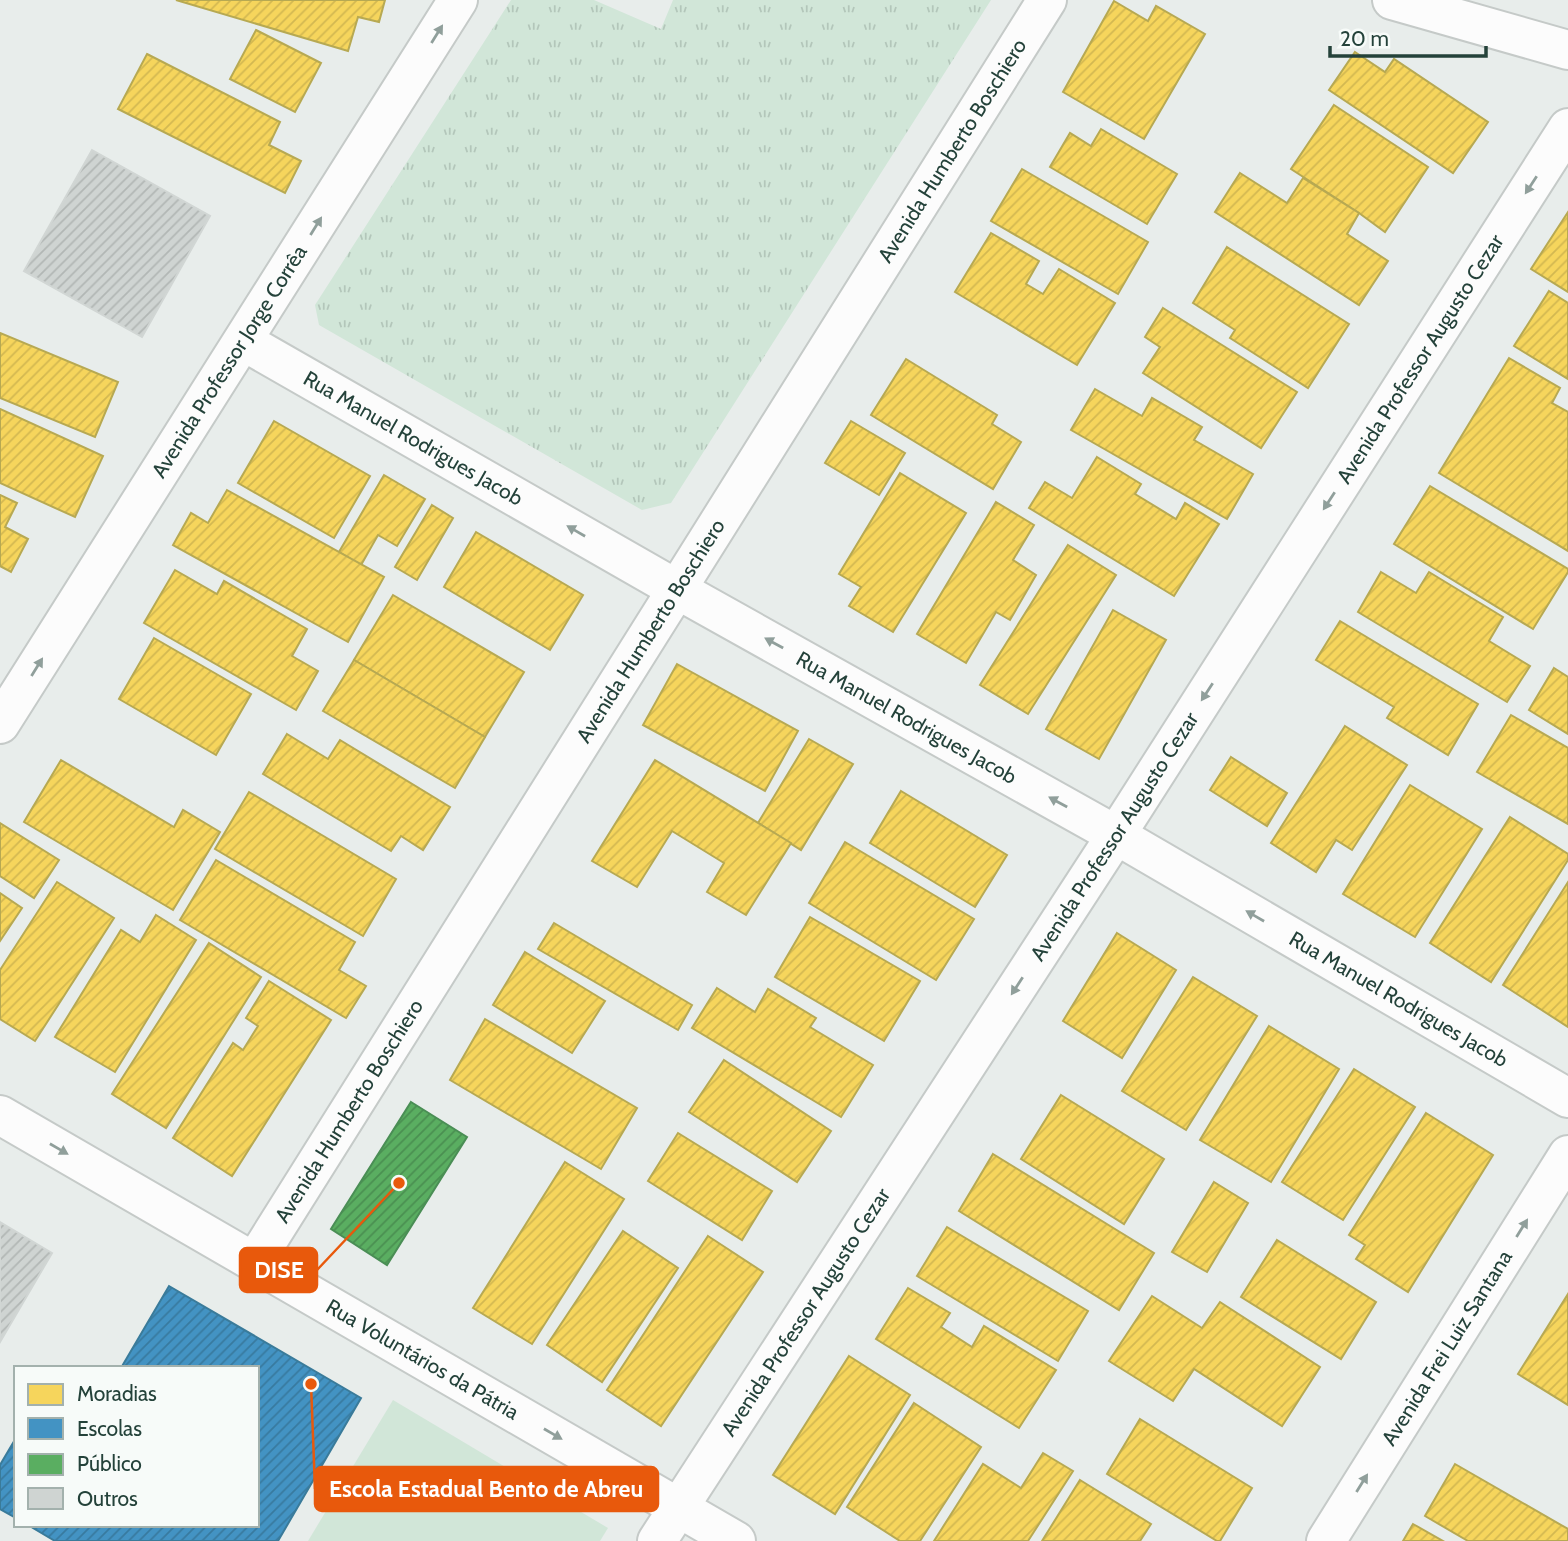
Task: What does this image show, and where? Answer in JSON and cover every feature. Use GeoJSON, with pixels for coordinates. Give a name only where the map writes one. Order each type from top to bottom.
{"type":"FeatureCollection","features":[{"type":"Feature","properties":{"kind":"street","name":"Avenida Professor Jorge Corrêa"},"geometry":{"type":"LineString","coordinates":[[0,724],[458,0]]}},
{"type":"Feature","properties":{"kind":"street","name":"Avenida Humberto Boschiero"},"geometry":{"type":"LineString","coordinates":[[255,1261],[1047,0]]}},
{"type":"Feature","properties":{"kind":"street"},"geometry":{"type":"LineString","coordinates":[[1392,0],[1568,50]]}},
{"type":"Feature","properties":{"kind":"street","name":"Avenida Professor Augusto Cezar"},"geometry":{"type":"LineString","coordinates":[[657,1541],[1115,835],[1568,128]]}},
{"type":"Feature","properties":{"kind":"street","name":"Rua Manuel Rodrigues Jacob"},"geometry":{"type":"LineString","coordinates":[[243,341],[678,590],[1115,835],[1568,1098]]}},
{"type":"Feature","properties":{"kind":"street","name":"Rua Voluntários da Pátria"},"geometry":{"type":"LineString","coordinates":[[0,1115],[736,1541]]}},
{"type":"Feature","properties":{"kind":"street","name":"Avenida Frei Luiz Santana"},"geometry":{"type":"LineString","coordinates":[[1326,1541],[1568,1155]]}},
{"type":"Feature","properties":{"kind":"green space"},"geometry":{"type":"Polygon","coordinates":[[[511,0],[594,0],[661,29],[673,0],[991,0],[671,503],[642,510],[319,325],[315,305],[511,0]]]}},
{"type":"Feature","properties":{"kind":"green space"},"geometry":{"type":"Polygon","coordinates":[[[393,1400],[608,1528],[600,1541],[308,1541],[393,1400]]]}},
{"type":"Feature","properties":{"kind":"building: Moradias"},"geometry":{"type":"Polygon","coordinates":[[[176,0],[385,0],[379,22],[358,17],[348,51],[176,0]]]}},
{"type":"Feature","properties":{"kind":"building: Moradias"},"geometry":{"type":"Polygon","coordinates":[[[1114,1],[1148,21],[1156,6],[1205,34],[1144,139],[1063,92],[1114,1]]]}},
{"type":"Feature","properties":{"kind":"building: Moradias"},"geometry":{"type":"Polygon","coordinates":[[[256,30],[321,63],[295,112],[230,79],[256,30]]]}},
{"type":"Feature","properties":{"kind":"building: Moradias"},"geometry":{"type":"Polygon","coordinates":[[[1355,52],[1385,72],[1394,59],[1488,122],[1453,173],[1329,90],[1355,52]]]}},
{"type":"Feature","properties":{"kind":"building: Moradias"},"geometry":{"type":"Polygon","coordinates":[[[147,54],[280,122],[269,145],[301,161],[285,193],[118,109],[147,54]]]}},
{"type":"Feature","properties":{"kind":"building: Moradias"},"geometry":{"type":"Polygon","coordinates":[[[1334,105],[1428,167],[1385,232],[1291,169],[1334,105]]]}},
{"type":"Feature","properties":{"kind":"building: Moradias"},"geometry":{"type":"Polygon","coordinates":[[[1101,129],[1177,174],[1147,224],[1050,167],[1070,133],[1091,146],[1101,129]]]}},
{"type":"Feature","properties":{"kind":"building: Moradias"},"geometry":{"type":"Polygon","coordinates":[[[1022,169],[1148,242],[1118,294],[991,221],[1022,169]]]}},
{"type":"Feature","properties":{"kind":"building: Moradias"},"geometry":{"type":"Polygon","coordinates":[[[1240,173],[1287,203],[1303,178],[1359,213],[1347,234],[1388,261],[1359,305],[1215,212],[1240,173]]]}},
{"type":"Feature","properties":{"kind":"building: Moradias"},"geometry":{"type":"Polygon","coordinates":[[[1568,212],[1568,292],[1531,269],[1568,212]]]}},
{"type":"Feature","properties":{"kind":"building: Moradias"},"geometry":{"type":"Polygon","coordinates":[[[991,233],[1039,261],[1026,284],[1043,294],[1059,269],[1115,303],[1077,365],[955,292],[991,233]]]}},
{"type":"Feature","properties":{"kind":"building: Moradias"},"geometry":{"type":"Polygon","coordinates":[[[1227,247],[1349,324],[1308,388],[1230,338],[1235,330],[1193,303],[1227,247]]]}},
{"type":"Feature","properties":{"kind":"building: Moradias"},"geometry":{"type":"Polygon","coordinates":[[[1549,291],[1568,303],[1568,379],[1514,346],[1549,291]]]}},
{"type":"Feature","properties":{"kind":"building: Moradias"},"geometry":{"type":"Polygon","coordinates":[[[1163,308],[1297,392],[1261,448],[1143,373],[1160,347],[1145,337],[1163,308]]]}},
{"type":"Feature","properties":{"kind":"building: Moradias"},"geometry":{"type":"Polygon","coordinates":[[[0,333],[118,382],[95,437],[0,398],[0,333]]]}},
{"type":"Feature","properties":{"kind":"building: Moradias"},"geometry":{"type":"Polygon","coordinates":[[[1509,358],[1560,388],[1552,403],[1568,412],[1568,551],[1439,473],[1509,358]]]}},
{"type":"Feature","properties":{"kind":"building: Moradias"},"geometry":{"type":"Polygon","coordinates":[[[906,359],[997,415],[992,424],[1021,442],[993,489],[871,415],[906,359]]]}},
{"type":"Feature","properties":{"kind":"building: Moradias"},"geometry":{"type":"Polygon","coordinates":[[[1095,389],[1142,416],[1152,398],[1202,427],[1194,440],[1253,474],[1227,519],[1071,430],[1095,389]]]}},
{"type":"Feature","properties":{"kind":"building: Moradias"},"geometry":{"type":"Polygon","coordinates":[[[0,409],[103,456],[75,517],[0,483],[0,409]]]}},
{"type":"Feature","properties":{"kind":"building: Moradias"},"geometry":{"type":"Polygon","coordinates":[[[274,421],[370,476],[334,538],[238,483],[274,421]]]}},
{"type":"Feature","properties":{"kind":"building: Moradias"},"geometry":{"type":"Polygon","coordinates":[[[851,421],[905,453],[879,495],[825,463],[851,421]]]}},
{"type":"Feature","properties":{"kind":"building: Moradias"},"geometry":{"type":"Polygon","coordinates":[[[1097,457],[1141,484],[1135,494],[1176,519],[1185,503],[1219,524],[1174,596],[1029,508],[1045,482],[1072,498],[1097,457]]]}},
{"type":"Feature","properties":{"kind":"building: Moradias"},"geometry":{"type":"Polygon","coordinates":[[[900,473],[966,513],[893,632],[849,606],[861,587],[839,574],[900,473]]]}},
{"type":"Feature","properties":{"kind":"building: Moradias"},"geometry":{"type":"Polygon","coordinates":[[[384,475],[425,499],[397,546],[378,535],[361,565],[339,552],[384,475]]]}},
{"type":"Feature","properties":{"kind":"building: Moradias"},"geometry":{"type":"Polygon","coordinates":[[[1430,486],[1568,569],[1533,629],[1394,544],[1430,486]]]}},
{"type":"Feature","properties":{"kind":"building: Moradias"},"geometry":{"type":"Polygon","coordinates":[[[227,490],[384,577],[348,642],[173,545],[191,513],[208,523],[227,490]]]}},
{"type":"Feature","properties":{"kind":"building: Moradias"},"geometry":{"type":"Polygon","coordinates":[[[0,495],[17,503],[5,527],[28,539],[11,572],[0,566],[0,495]]]}},
{"type":"Feature","properties":{"kind":"building: Moradias"},"geometry":{"type":"Polygon","coordinates":[[[996,502],[1034,525],[1013,560],[1036,575],[1010,620],[996,612],[966,663],[917,634],[996,502]]]}},
{"type":"Feature","properties":{"kind":"building: Moradias"},"geometry":{"type":"Polygon","coordinates":[[[432,505],[453,518],[417,580],[395,567],[432,505]]]}},
{"type":"Feature","properties":{"kind":"building: Moradias"},"geometry":{"type":"Polygon","coordinates":[[[476,532],[583,595],[550,650],[444,587],[476,532]]]}},
{"type":"Feature","properties":{"kind":"building: Moradias"},"geometry":{"type":"Polygon","coordinates":[[[1068,545],[1116,575],[1028,714],[980,685],[1068,545]]]}},
{"type":"Feature","properties":{"kind":"building: Moradias"},"geometry":{"type":"Polygon","coordinates":[[[175,570],[217,594],[224,581],[307,629],[292,656],[318,671],[296,710],[144,623],[175,570]]]}},
{"type":"Feature","properties":{"kind":"building: Moradias"},"geometry":{"type":"Polygon","coordinates":[[[1381,572],[1416,593],[1429,572],[1503,617],[1489,641],[1530,666],[1507,702],[1358,612],[1381,572]]]}},
{"type":"Feature","properties":{"kind":"building: Moradias"},"geometry":{"type":"Polygon","coordinates":[[[393,595],[524,672],[485,737],[354,660],[393,595]]]}},
{"type":"Feature","properties":{"kind":"building: Moradias"},"geometry":{"type":"Polygon","coordinates":[[[1113,610],[1166,640],[1099,759],[1046,729],[1113,610]]]}},
{"type":"Feature","properties":{"kind":"building: Moradias"},"geometry":{"type":"Polygon","coordinates":[[[1340,621],[1478,704],[1448,755],[1387,718],[1394,707],[1316,660],[1340,621]]]}},
{"type":"Feature","properties":{"kind":"building: Moradias"},"geometry":{"type":"Polygon","coordinates":[[[154,638],[251,694],[216,755],[119,699],[154,638]]]}},
{"type":"Feature","properties":{"kind":"building: Moradias"},"geometry":{"type":"Polygon","coordinates":[[[354,660],[485,737],[455,788],[323,711],[354,660]]]}},
{"type":"Feature","properties":{"kind":"building: Moradias"},"geometry":{"type":"Polygon","coordinates":[[[677,664],[798,731],[765,791],[643,725],[677,664]]]}},
{"type":"Feature","properties":{"kind":"building: Moradias"},"geometry":{"type":"Polygon","coordinates":[[[1554,668],[1568,677],[1568,734],[1529,710],[1554,668]]]}},
{"type":"Feature","properties":{"kind":"building: Moradias"},"geometry":{"type":"Polygon","coordinates":[[[1511,715],[1568,748],[1568,824],[1477,772],[1511,715]]]}},
{"type":"Feature","properties":{"kind":"building: Moradias"},"geometry":{"type":"Polygon","coordinates":[[[1345,726],[1407,765],[1352,850],[1336,840],[1316,872],[1271,843],[1345,726]]]}},
{"type":"Feature","properties":{"kind":"building: Moradias"},"geometry":{"type":"Polygon","coordinates":[[[287,734],[328,759],[340,740],[450,807],[423,850],[401,836],[391,851],[263,774],[287,734]]]}},
{"type":"Feature","properties":{"kind":"building: Moradias"},"geometry":{"type":"Polygon","coordinates":[[[809,739],[853,764],[801,850],[758,823],[809,739]]]}},
{"type":"Feature","properties":{"kind":"building: Moradias"},"geometry":{"type":"Polygon","coordinates":[[[1231,757],[1287,793],[1267,826],[1210,790],[1231,757]]]}},
{"type":"Feature","properties":{"kind":"building: Moradias"},"geometry":{"type":"Polygon","coordinates":[[[61,760],[174,827],[183,810],[220,832],[173,910],[24,822],[61,760]]]}},
{"type":"Feature","properties":{"kind":"building: Moradias"},"geometry":{"type":"Polygon","coordinates":[[[655,760],[791,843],[746,915],[707,892],[724,863],[672,831],[637,887],[592,861],[655,760]]]}},
{"type":"Feature","properties":{"kind":"building: Moradias"},"geometry":{"type":"Polygon","coordinates":[[[1410,785],[1482,829],[1415,937],[1343,894],[1410,785]]]}},
{"type":"Feature","properties":{"kind":"building: Moradias"},"geometry":{"type":"Polygon","coordinates":[[[901,791],[1007,855],[975,907],[870,843],[901,791]]]}},
{"type":"Feature","properties":{"kind":"building: Moradias"},"geometry":{"type":"Polygon","coordinates":[[[249,792],[396,879],[363,936],[215,849],[249,792]]]}},
{"type":"Feature","properties":{"kind":"building: Moradias"},"geometry":{"type":"Polygon","coordinates":[[[1510,817],[1568,854],[1568,860],[1491,982],[1430,943],[1510,817]]]}},
{"type":"Feature","properties":{"kind":"building: Moradias"},"geometry":{"type":"Polygon","coordinates":[[[0,823],[59,860],[34,898],[0,876],[0,823]]]}},
{"type":"Feature","properties":{"kind":"building: Moradias"},"geometry":{"type":"Polygon","coordinates":[[[845,842],[974,919],[936,980],[809,903],[845,842]]]}},
{"type":"Feature","properties":{"kind":"building: Moradias"},"geometry":{"type":"Polygon","coordinates":[[[216,860],[355,942],[339,970],[366,986],[346,1018],[180,920],[216,860]]]}},
{"type":"Feature","properties":{"kind":"building: Moradias"},"geometry":{"type":"Polygon","coordinates":[[[57,882],[114,918],[35,1041],[0,1019],[0,970],[57,882]]]}},
{"type":"Feature","properties":{"kind":"building: Moradias"},"geometry":{"type":"Polygon","coordinates":[[[1568,882],[1568,1027],[1503,985],[1568,882]]]}},
{"type":"Feature","properties":{"kind":"building: Moradias"},"geometry":{"type":"Polygon","coordinates":[[[0,893],[22,908],[0,941],[0,893]]]}},
{"type":"Feature","properties":{"kind":"building: Moradias"},"geometry":{"type":"Polygon","coordinates":[[[156,915],[196,940],[115,1072],[55,1037],[121,930],[140,942],[156,915]]]}},
{"type":"Feature","properties":{"kind":"building: Moradias"},"geometry":{"type":"Polygon","coordinates":[[[810,917],[920,981],[884,1041],[775,977],[810,917]]]}},
{"type":"Feature","properties":{"kind":"building: Moradias"},"geometry":{"type":"Polygon","coordinates":[[[554,923],[692,1005],[678,1030],[538,949],[554,923]]]}},
{"type":"Feature","properties":{"kind":"building: Moradias"},"geometry":{"type":"Polygon","coordinates":[[[1117,933],[1176,970],[1122,1058],[1063,1021],[1117,933]]]}},
{"type":"Feature","properties":{"kind":"building: Moradias"},"geometry":{"type":"Polygon","coordinates":[[[209,943],[261,977],[166,1128],[112,1094],[209,943]]]}},
{"type":"Feature","properties":{"kind":"building: Moradias"},"geometry":{"type":"Polygon","coordinates":[[[525,952],[605,1001],[572,1053],[493,1005],[525,952]]]}},
{"type":"Feature","properties":{"kind":"building: Moradias"},"geometry":{"type":"Polygon","coordinates":[[[1193,977],[1257,1016],[1186,1130],[1122,1091],[1193,977]]]}},
{"type":"Feature","properties":{"kind":"building: Moradias"},"geometry":{"type":"Polygon","coordinates":[[[269,981],[331,1020],[232,1176],[173,1138],[233,1043],[243,1050],[258,1026],[246,1018],[269,981]]]}},
{"type":"Feature","properties":{"kind":"building: Moradias"},"geometry":{"type":"Polygon","coordinates":[[[717,988],[755,1012],[768,989],[816,1018],[810,1027],[873,1065],[841,1117],[692,1028],[717,988]]]}},
{"type":"Feature","properties":{"kind":"building: Moradias"},"geometry":{"type":"Polygon","coordinates":[[[485,1019],[637,1108],[601,1169],[450,1080],[485,1019]]]}},
{"type":"Feature","properties":{"kind":"building: Moradias"},"geometry":{"type":"Polygon","coordinates":[[[1269,1026],[1339,1069],[1271,1182],[1200,1140],[1269,1026]]]}},
{"type":"Feature","properties":{"kind":"building: Moradias"},"geometry":{"type":"Polygon","coordinates":[[[724,1060],[831,1131],[797,1182],[689,1112],[724,1060]]]}},
{"type":"Feature","properties":{"kind":"building: Moradias"},"geometry":{"type":"Polygon","coordinates":[[[1354,1069],[1415,1107],[1343,1220],[1282,1182],[1354,1069]]]}},
{"type":"Feature","properties":{"kind":"building: Moradias"},"geometry":{"type":"Polygon","coordinates":[[[1061,1095],[1164,1159],[1124,1224],[1021,1159],[1061,1095]]]}},
{"type":"Feature","properties":{"kind":"building: Moradias"},"geometry":{"type":"Polygon","coordinates":[[[1426,1113],[1493,1155],[1408,1292],[1356,1259],[1365,1245],[1349,1235],[1426,1113]]]}},
{"type":"Feature","properties":{"kind":"building: Moradias"},"geometry":{"type":"Polygon","coordinates":[[[678,1133],[772,1191],[742,1240],[648,1181],[678,1133]]]}},
{"type":"Feature","properties":{"kind":"building: Moradias"},"geometry":{"type":"Polygon","coordinates":[[[993,1154],[1154,1253],[1119,1310],[959,1211],[993,1154]]]}},
{"type":"Feature","properties":{"kind":"building: Moradias"},"geometry":{"type":"Polygon","coordinates":[[[565,1162],[624,1199],[532,1344],[473,1308],[565,1162]]]}},
{"type":"Feature","properties":{"kind":"building: Moradias"},"geometry":{"type":"Polygon","coordinates":[[[1214,1182],[1248,1203],[1207,1272],[1172,1252],[1214,1182]]]}},
{"type":"Feature","properties":{"kind":"building: Moradias"},"geometry":{"type":"Polygon","coordinates":[[[947,1227],[1088,1311],[1058,1361],[917,1276],[947,1227]]]}},
{"type":"Feature","properties":{"kind":"building: Moradias"},"geometry":{"type":"Polygon","coordinates":[[[623,1231],[678,1268],[602,1382],[547,1345],[623,1231]]]}},
{"type":"Feature","properties":{"kind":"building: Moradias"},"geometry":{"type":"Polygon","coordinates":[[[708,1236],[763,1272],[661,1426],[607,1390],[708,1236]]]}},
{"type":"Feature","properties":{"kind":"building: Moradias"},"geometry":{"type":"Polygon","coordinates":[[[1277,1240],[1376,1302],[1341,1359],[1241,1297],[1277,1240]]]}},
{"type":"Feature","properties":{"kind":"building: Moradias"},"geometry":{"type":"Polygon","coordinates":[[[908,1288],[950,1313],[941,1327],[972,1347],[984,1326],[1056,1370],[1019,1428],[876,1339],[908,1288]]]}},
{"type":"Feature","properties":{"kind":"building: Moradias"},"geometry":{"type":"Polygon","coordinates":[[[1568,1294],[1568,1405],[1518,1374],[1568,1294]]]}},
{"type":"Feature","properties":{"kind":"building: Moradias"},"geometry":{"type":"Polygon","coordinates":[[[1152,1296],[1202,1328],[1220,1302],[1320,1367],[1282,1426],[1194,1369],[1173,1401],[1109,1361],[1152,1296]]]}},
{"type":"Feature","properties":{"kind":"building: Moradias"},"geometry":{"type":"Polygon","coordinates":[[[849,1356],[910,1395],[835,1514],[773,1475],[849,1356]]]}},
{"type":"Feature","properties":{"kind":"building: Moradias"},"geometry":{"type":"Polygon","coordinates":[[[914,1403],[981,1447],[920,1541],[900,1541],[847,1507],[914,1403]]]}},
{"type":"Feature","properties":{"kind":"building: Moradias"},"geometry":{"type":"Polygon","coordinates":[[[1140,1419],[1252,1488],[1220,1541],[1107,1474],[1140,1419]]]}},
{"type":"Feature","properties":{"kind":"building: Moradias"},"geometry":{"type":"Polygon","coordinates":[[[1043,1453],[1073,1471],[1028,1541],[934,1541],[983,1464],[1021,1488],[1043,1453]]]}},
{"type":"Feature","properties":{"kind":"building: Moradias"},"geometry":{"type":"Polygon","coordinates":[[[1455,1464],[1568,1529],[1568,1541],[1468,1541],[1425,1516],[1455,1464]]]}},
{"type":"Feature","properties":{"kind":"building: Moradias"},"geometry":{"type":"Polygon","coordinates":[[[1080,1480],[1151,1524],[1140,1541],[1042,1541],[1080,1480]]]}},
{"type":"Feature","properties":{"kind":"building: Moradias"},"geometry":{"type":"Polygon","coordinates":[[[1413,1524],[1443,1541],[1403,1541],[1413,1524]]]}},
{"type":"Feature","properties":{"kind":"building: Escolas"},"geometry":{"type":"Polygon","coordinates":[[[169,1286],[361,1398],[278,1541],[55,1541],[31,1527],[259,1527],[259,1366],[122,1366],[169,1286]]]}},
{"type":"Feature","properties":{"kind":"building: Escolas"},"geometry":{"type":"Polygon","coordinates":[[[14,1441],[14,1517],[0,1509],[0,1465],[14,1441]]]}},
{"type":"Feature","properties":{"kind":"building: Público"},"geometry":{"type":"Polygon","coordinates":[[[411,1102],[467,1137],[387,1265],[331,1229],[411,1102]]]}},
{"type":"Feature","properties":{"kind":"building: Outros"},"geometry":{"type":"Polygon","coordinates":[[[92,150],[210,216],[142,337],[24,271],[92,150]]]}},
{"type":"Feature","properties":{"kind":"building: Outros"},"geometry":{"type":"Polygon","coordinates":[[[0,1222],[52,1253],[0,1342],[0,1222]]]}},
{"type":"Feature","properties":{"kind":"place","name":"DISE"},"geometry":{"type":"Point","coordinates":[399,1183]}},
{"type":"Feature","properties":{"kind":"place","name":"Escola Estadual Bento de Abreu"},"geometry":{"type":"Point","coordinates":[311,1384]}}]}
